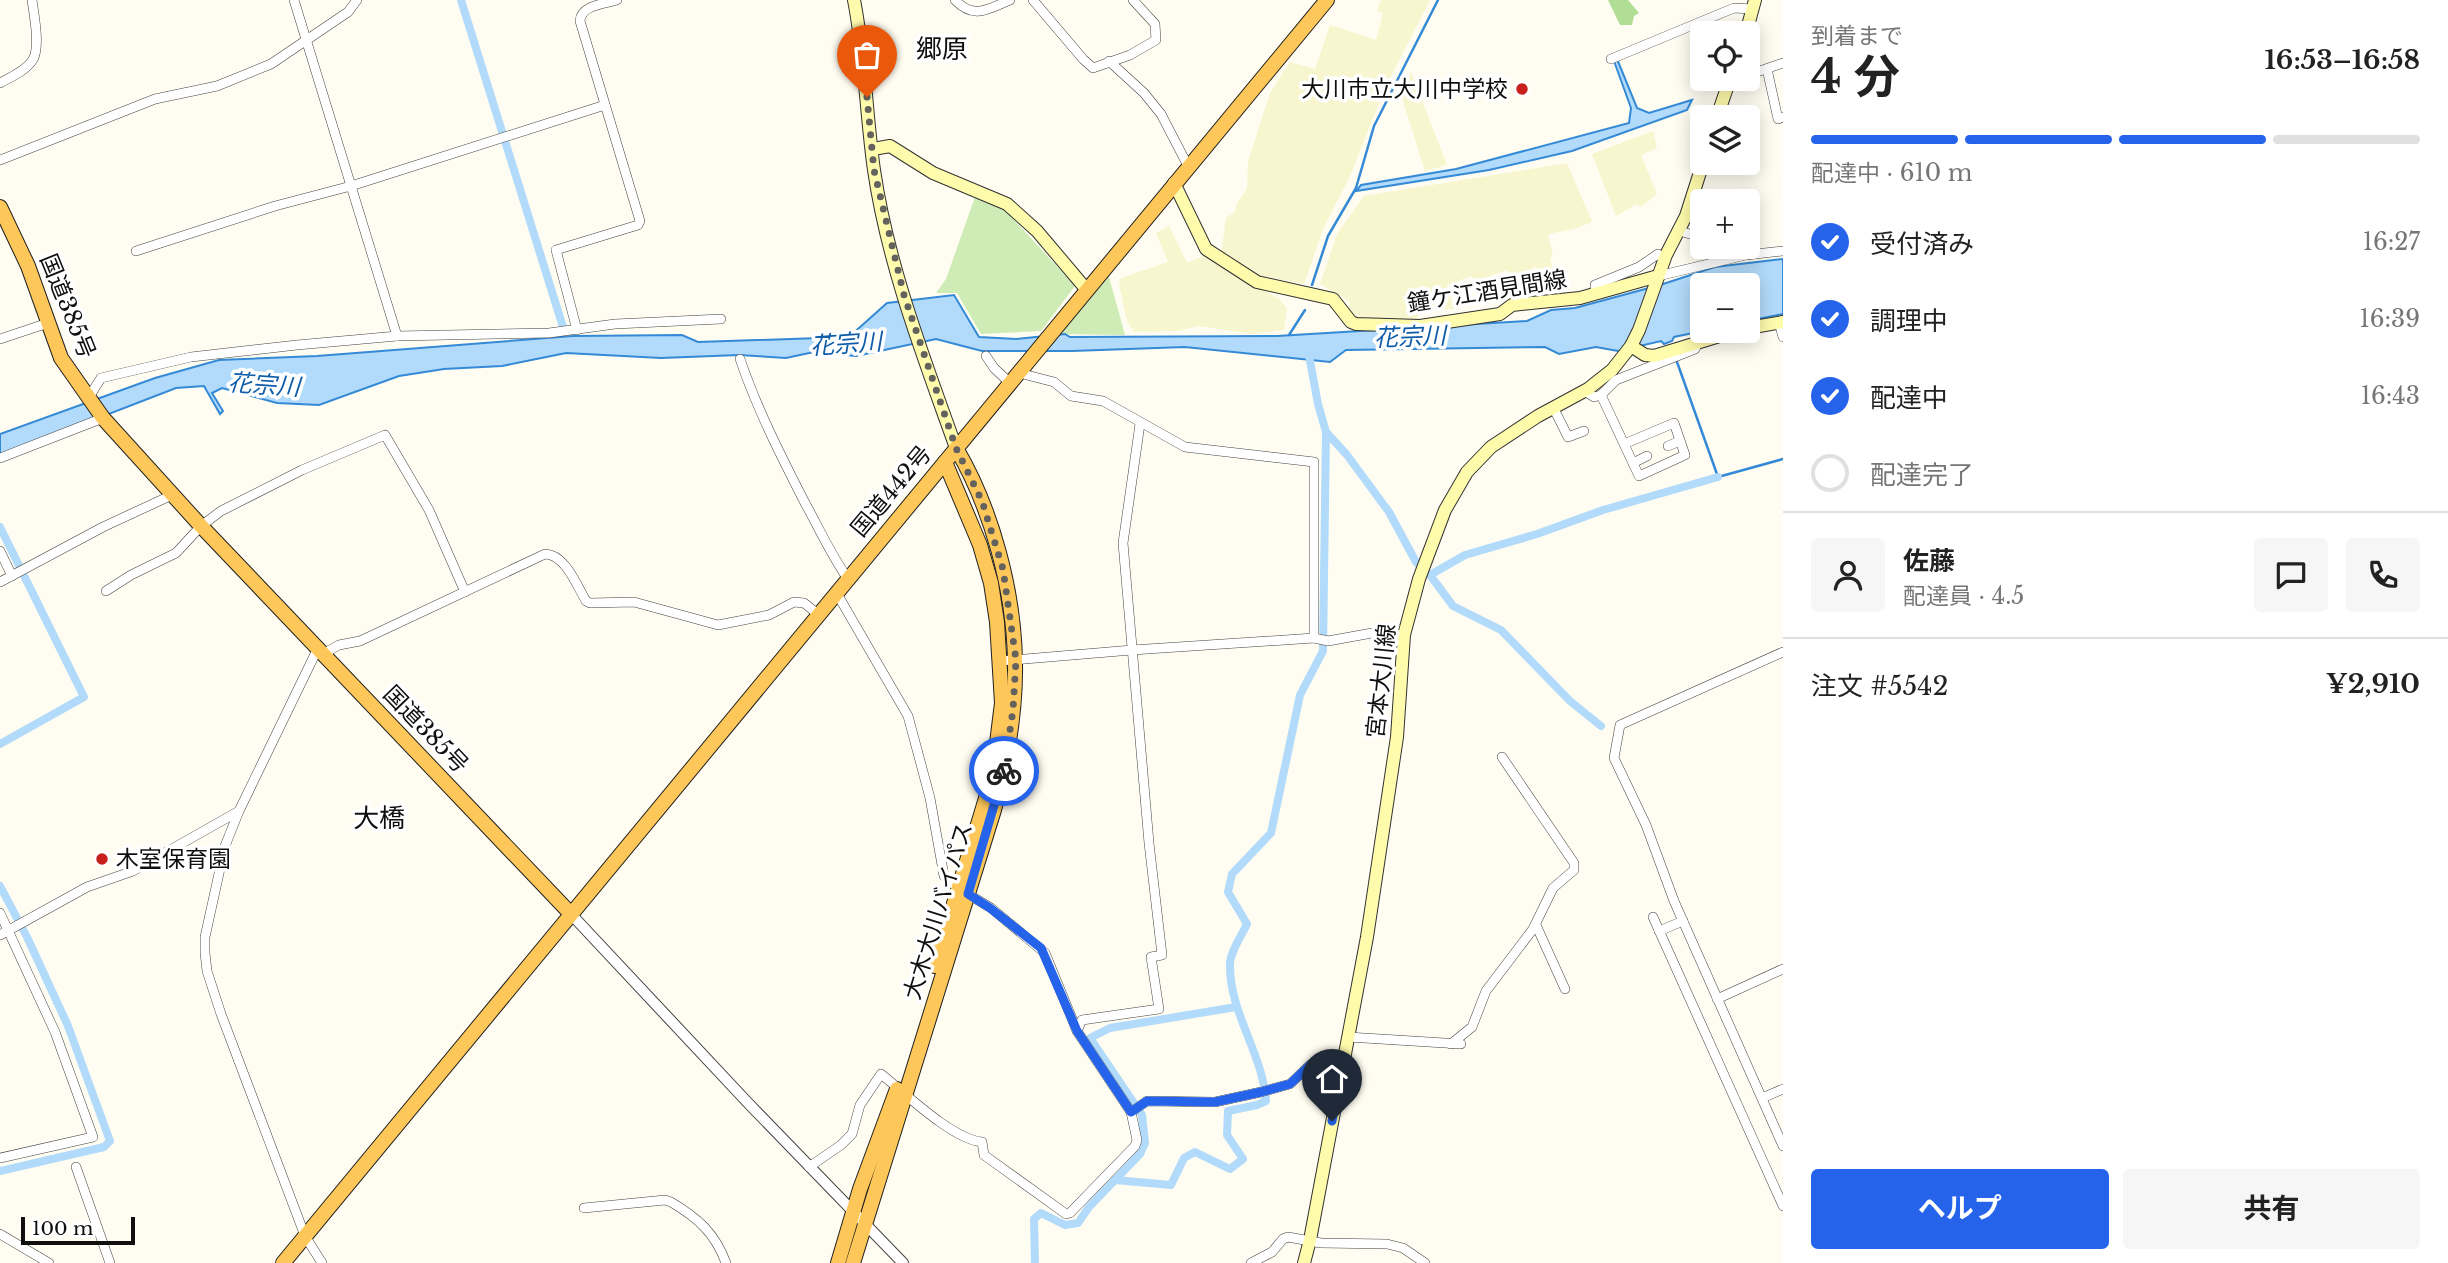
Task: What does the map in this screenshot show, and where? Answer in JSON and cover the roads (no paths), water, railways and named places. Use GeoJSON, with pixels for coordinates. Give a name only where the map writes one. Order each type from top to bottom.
{"type":"FeatureCollection","features":[{"type":"Feature","properties":{"kind":"highway","name":"国道442号"},"geometry":{"type":"LineString","coordinates":[[570,913],[1327,0]]}},
{"type":"Feature","properties":{"kind":"highway","name":"国道385号"},"geometry":{"type":"LineString","coordinates":[[0,207],[28,266],[61,358],[102,417],[201,526],[570,913]]}},
{"type":"Feature","properties":{"kind":"highway","name":"大木大川バイパス"},"geometry":{"type":"LineString","coordinates":[[853,1263],[865,1225],[867,1192],[963,891],[994,810],[1008,750],[1005,582],[996,541],[961,442]]}},
{"type":"Feature","properties":{"kind":"highway","name":"大木大川バイパス"},"geometry":{"type":"LineString","coordinates":[[945,462],[980,545],[1008,661]]}},
{"type":"Feature","properties":{"kind":"highway"},"geometry":{"type":"LineString","coordinates":[[283,1263],[570,913]]}},
{"type":"Feature","properties":{"kind":"highway","name":"大木大川バイパス"},"geometry":{"type":"LineString","coordinates":[[838,1263],[853,1213],[867,1192]]}},
{"type":"Feature","properties":{"kind":"main road"},"geometry":{"type":"LineString","coordinates":[[854,0],[874,170],[904,295],[921,350],[961,442]]}},
{"type":"Feature","properties":{"kind":"main road"},"geometry":{"type":"LineString","coordinates":[[873,149],[890,146],[933,173],[1007,204],[1037,231],[1086,289]]}},
{"type":"Feature","properties":{"kind":"main road","name":"宮本大川線"},"geometry":{"type":"LineString","coordinates":[[1304,1263],[1311,1240],[1367,937],[1394,762],[1404,635],[1419,579],[1445,510],[1467,472],[1491,447],[1553,407],[1595,392],[1631,349],[1666,255],[1680,231],[1699,175]]}},
{"type":"Feature","properties":{"kind":"main road","name":"鐘ケ江酒見間線"},"geometry":{"type":"LineString","coordinates":[[1174,183],[1206,249],[1257,282],[1333,299],[1351,322],[1356,324],[1420,326],[1500,314],[1511,306],[1529,302],[1569,300],[1657,279]]}},
{"type":"Feature","properties":{"kind":"main road"},"geometry":{"type":"LineString","coordinates":[[1760,326],[1781,322]]}},
{"type":"Feature","properties":{"kind":"main road"},"geometry":{"type":"LineString","coordinates":[[1631,349],[1654,356],[1694,343]]}},
{"type":"Feature","properties":{"kind":"street"},"geometry":{"type":"LineString","coordinates":[[0,83],[28,66],[35,56],[32,0]]}},
{"type":"Feature","properties":{"kind":"street"},"geometry":{"type":"LineString","coordinates":[[294,0],[397,336]]}},
{"type":"Feature","properties":{"kind":"street"},"geometry":{"type":"LineString","coordinates":[[0,160],[155,99],[217,86],[271,64],[348,12],[357,0]]}},
{"type":"Feature","properties":{"kind":"street"},"geometry":{"type":"LineString","coordinates":[[577,330],[556,250],[638,225],[640,220],[580,21],[584,10],[617,0]]}},
{"type":"Feature","properties":{"kind":"street"},"geometry":{"type":"LineString","coordinates":[[954,0],[964,9],[973,12],[980,12],[1010,0]]}},
{"type":"Feature","properties":{"kind":"street"},"geometry":{"type":"LineString","coordinates":[[1033,0],[1093,68],[1130,55],[1156,40],[1155,24],[1133,0]]}},
{"type":"Feature","properties":{"kind":"street"},"geometry":{"type":"LineString","coordinates":[[1615,57],[1734,8],[1754,5]]}},
{"type":"Feature","properties":{"kind":"street"},"geometry":{"type":"LineString","coordinates":[[1109,61],[1144,93],[1161,114],[1188,166]]}},
{"type":"Feature","properties":{"kind":"street"},"geometry":{"type":"LineString","coordinates":[[1760,71],[1783,63]]}},
{"type":"Feature","properties":{"kind":"street"},"geometry":{"type":"LineString","coordinates":[[1767,69],[1778,119],[1783,117]]}},
{"type":"Feature","properties":{"kind":"street"},"geometry":{"type":"LineString","coordinates":[[136,251],[275,206],[351,187],[606,105]]}},
{"type":"Feature","properties":{"kind":"street"},"geometry":{"type":"LineString","coordinates":[[1680,231],[1690,234]]}},
{"type":"Feature","properties":{"kind":"street"},"geometry":{"type":"LineString","coordinates":[[1760,253],[1783,251]]}},
{"type":"Feature","properties":{"kind":"street"},"geometry":{"type":"LineString","coordinates":[[1596,294],[1595,285],[1639,267],[1658,254]]}},
{"type":"Feature","properties":{"kind":"street"},"geometry":{"type":"LineString","coordinates":[[1657,279],[1731,259]]}},
{"type":"Feature","properties":{"kind":"street"},"geometry":{"type":"LineString","coordinates":[[90,399],[101,379],[160,362],[222,352],[397,336],[548,333],[615,324],[721,319]]}},
{"type":"Feature","properties":{"kind":"street"},"geometry":{"type":"LineString","coordinates":[[1781,322],[1783,337]]}},
{"type":"Feature","properties":{"kind":"street"},"geometry":{"type":"LineString","coordinates":[[0,339],[48,323]]}},
{"type":"Feature","properties":{"kind":"street"},"geometry":{"type":"LineString","coordinates":[[1624,444],[1674,423],[1685,455],[1639,476],[1595,392],[1616,380],[1695,349],[1697,343]]}},
{"type":"Feature","properties":{"kind":"street"},"geometry":{"type":"LineString","coordinates":[[986,356],[993,369],[1014,378],[1054,382],[1071,396],[1102,401],[1185,447],[1314,462],[1321,639]]}},
{"type":"Feature","properties":{"kind":"street"},"geometry":{"type":"LineString","coordinates":[[740,359],[787,469],[837,564],[848,579]]}},
{"type":"Feature","properties":{"kind":"street"},"geometry":{"type":"LineString","coordinates":[[1553,407],[1568,437],[1584,431]]}},
{"type":"Feature","properties":{"kind":"street"},"geometry":{"type":"LineString","coordinates":[[0,458],[102,417]]}},
{"type":"Feature","properties":{"kind":"street"},"geometry":{"type":"LineString","coordinates":[[1077,1031],[1082,1020],[1094,1016],[1159,1009],[1151,957],[1162,955],[1149,843],[1123,543],[1140,424]]}},
{"type":"Feature","properties":{"kind":"street"},"geometry":{"type":"LineString","coordinates":[[106,591],[121,584],[131,575],[176,553],[201,526],[221,511],[256,492],[385,435],[429,510],[464,592]]}},
{"type":"Feature","properties":{"kind":"street"},"geometry":{"type":"LineString","coordinates":[[1668,446],[1680,441]]}},
{"type":"Feature","properties":{"kind":"street"},"geometry":{"type":"LineString","coordinates":[[1633,463],[1647,456]]}},
{"type":"Feature","properties":{"kind":"street"},"geometry":{"type":"LineString","coordinates":[[0,582],[103,527],[172,495]]}},
{"type":"Feature","properties":{"kind":"street"},"geometry":{"type":"LineString","coordinates":[[0,551],[17,573]]}},
{"type":"Feature","properties":{"kind":"street"},"geometry":{"type":"LineString","coordinates":[[321,1263],[305,1236],[221,1014],[207,971],[205,937],[226,846],[239,811],[320,651],[360,641],[545,554],[552,554],[562,562],[586,601],[590,603],[634,602],[718,625],[769,615],[794,603],[804,603],[818,614]]}},
{"type":"Feature","properties":{"kind":"street"},"geometry":{"type":"LineString","coordinates":[[809,1167],[852,1134],[860,1105],[881,1074],[962,1138],[982,1142],[984,1156],[1066,1214],[1135,1146],[1137,1140],[1135,1109],[1077,1031],[1041,948],[944,876],[930,798],[908,716],[836,592]]}},
{"type":"Feature","properties":{"kind":"street"},"geometry":{"type":"LineString","coordinates":[[1008,661],[1372,633],[1404,635]]}},
{"type":"Feature","properties":{"kind":"street"},"geometry":{"type":"LineString","coordinates":[[1783,652],[1620,725],[1614,758],[1646,825],[1671,926],[1783,1206]]}},
{"type":"Feature","properties":{"kind":"street"},"geometry":{"type":"LineString","coordinates":[[1348,1037],[1456,1044],[1472,1027],[1486,991],[1536,925],[1553,888],[1574,870],[1574,863],[1502,757]]}},
{"type":"Feature","properties":{"kind":"street"},"geometry":{"type":"LineString","coordinates":[[0,935],[87,887],[133,871],[239,811]]}},
{"type":"Feature","properties":{"kind":"street"},"geometry":{"type":"LineString","coordinates":[[0,913],[17,926],[93,1137],[0,1158]]}},
{"type":"Feature","properties":{"kind":"street"},"geometry":{"type":"LineString","coordinates":[[570,913],[828,1188],[903,1263]]}},
{"type":"Feature","properties":{"kind":"street"},"geometry":{"type":"LineString","coordinates":[[1653,918],[1671,926],[1717,999],[1783,1146]]}},
{"type":"Feature","properties":{"kind":"street"},"geometry":{"type":"LineString","coordinates":[[1536,925],[1565,989]]}},
{"type":"Feature","properties":{"kind":"street"},"geometry":{"type":"LineString","coordinates":[[1717,999],[1783,969]]}},
{"type":"Feature","properties":{"kind":"street"},"geometry":{"type":"LineString","coordinates":[[1135,1109],[1147,1101],[1215,1102],[1261,1092],[1290,1084],[1311,1064],[1343,1061]]}},
{"type":"Feature","properties":{"kind":"street"},"geometry":{"type":"LineString","coordinates":[[1762,1098],[1783,1088]]}},
{"type":"Feature","properties":{"kind":"street"},"geometry":{"type":"LineString","coordinates":[[76,1167],[110,1263]]}},
{"type":"Feature","properties":{"kind":"street"},"geometry":{"type":"LineString","coordinates":[[584,1208],[665,1200],[671,1202],[703,1225],[714,1237],[726,1263]]}},
{"type":"Feature","properties":{"kind":"street"},"geometry":{"type":"LineString","coordinates":[[0,1234],[49,1263]]}},
{"type":"Feature","properties":{"kind":"street"},"geometry":{"type":"LineString","coordinates":[[1251,1263],[1272,1252],[1288,1237],[1321,1243],[1387,1244],[1403,1248],[1425,1263]]}},
{"type":"Feature","properties":{"kind":"water"},"geometry":{"type":"Polygon","coordinates":[[[1617,59],[1637,108],[1649,113],[1692,100],[1687,110],[1572,151],[1489,170],[1356,191],[1361,185],[1456,169],[1629,123],[1631,108],[1614,61],[1617,59]]]}},
{"type":"Feature","properties":{"kind":"water"},"geometry":{"type":"Polygon","coordinates":[[[1783,259],[1783,314],[1760,319],[1760,273],[1697,273],[1715,267],[1783,259]]]}},
{"type":"Feature","properties":{"kind":"water","name":"花宗川"},"geometry":{"type":"Polygon","coordinates":[[[1690,275],[1690,334],[1674,337],[1672,341],[1664,344],[1661,341],[1618,351],[1596,347],[1559,354],[1545,347],[1346,350],[1330,362],[1185,347],[982,351],[936,339],[856,356],[814,352],[786,358],[739,355],[661,358],[566,353],[502,366],[444,369],[399,376],[319,405],[277,403],[222,388],[212,393],[223,411],[220,414],[204,386],[176,388],[0,456],[0,434],[155,378],[219,360],[317,356],[573,336],[682,335],[698,342],[849,337],[887,303],[954,295],[979,337],[1016,339],[1065,334],[1070,337],[1277,336],[1527,321],[1551,310],[1575,308],[1690,275]]]}},
{"type":"Feature","properties":{"kind":"waterway"},"geometry":{"type":"LineString","coordinates":[[461,0],[563,327]]}},
{"type":"Feature","properties":{"kind":"waterway"},"geometry":{"type":"LineString","coordinates":[[1312,285],[1328,236],[1356,188],[1374,126],[1438,0]]}},
{"type":"Feature","properties":{"kind":"waterway"},"geometry":{"type":"LineString","coordinates":[[1289,335],[1305,310]]}},
{"type":"Feature","properties":{"kind":"waterway"},"geometry":{"type":"LineString","coordinates":[[1308,350],[1326,432],[1347,455],[1389,512],[1416,562],[1430,575],[1453,606],[1501,630],[1570,701],[1601,726]]}},
{"type":"Feature","properties":{"kind":"waterway"},"geometry":{"type":"LineString","coordinates":[[1677,362],[1718,477],[1783,459]]}},
{"type":"Feature","properties":{"kind":"waterway"},"geometry":{"type":"LineString","coordinates":[[1115,1180],[1171,1185],[1184,1158],[1195,1152],[1230,1169],[1243,1159],[1227,1135],[1228,1111],[1266,1101],[1264,1084],[1231,982],[1231,959],[1247,924],[1228,892],[1232,874],[1271,833],[1300,695],[1323,651],[1326,432]]}},
{"type":"Feature","properties":{"kind":"waterway"},"geometry":{"type":"LineString","coordinates":[[1430,575],[1465,555],[1537,534],[1603,510],[1718,477]]}},
{"type":"Feature","properties":{"kind":"waterway"},"geometry":{"type":"LineString","coordinates":[[0,527],[84,697],[0,744]]}},
{"type":"Feature","properties":{"kind":"waterway"},"geometry":{"type":"LineString","coordinates":[[0,886],[68,1026],[110,1141],[104,1147],[0,1171]]}},
{"type":"Feature","properties":{"kind":"waterway"},"geometry":{"type":"LineString","coordinates":[[1035,1263],[1034,1219],[1041,1213],[1065,1225],[1078,1223],[1089,1207],[1140,1154],[1145,1143],[1142,1115],[1090,1038],[1110,1028],[1236,1007]]}},
{"type":"Feature","properties":{"kind":"place","name":"大川市立大川中学校"},"geometry":{"type":"Point","coordinates":[1522,89]}},
{"type":"Feature","properties":{"kind":"place","name":"木室保育園"},"geometry":{"type":"Point","coordinates":[102,859]}},
{"type":"Feature","properties":{"kind":"district","name":"郷原"},"geometry":{"type":"Point","coordinates":[942,49]}},
{"type":"Feature","properties":{"kind":"district","name":"大橋"},"geometry":{"type":"Point","coordinates":[379,818]}}]}
